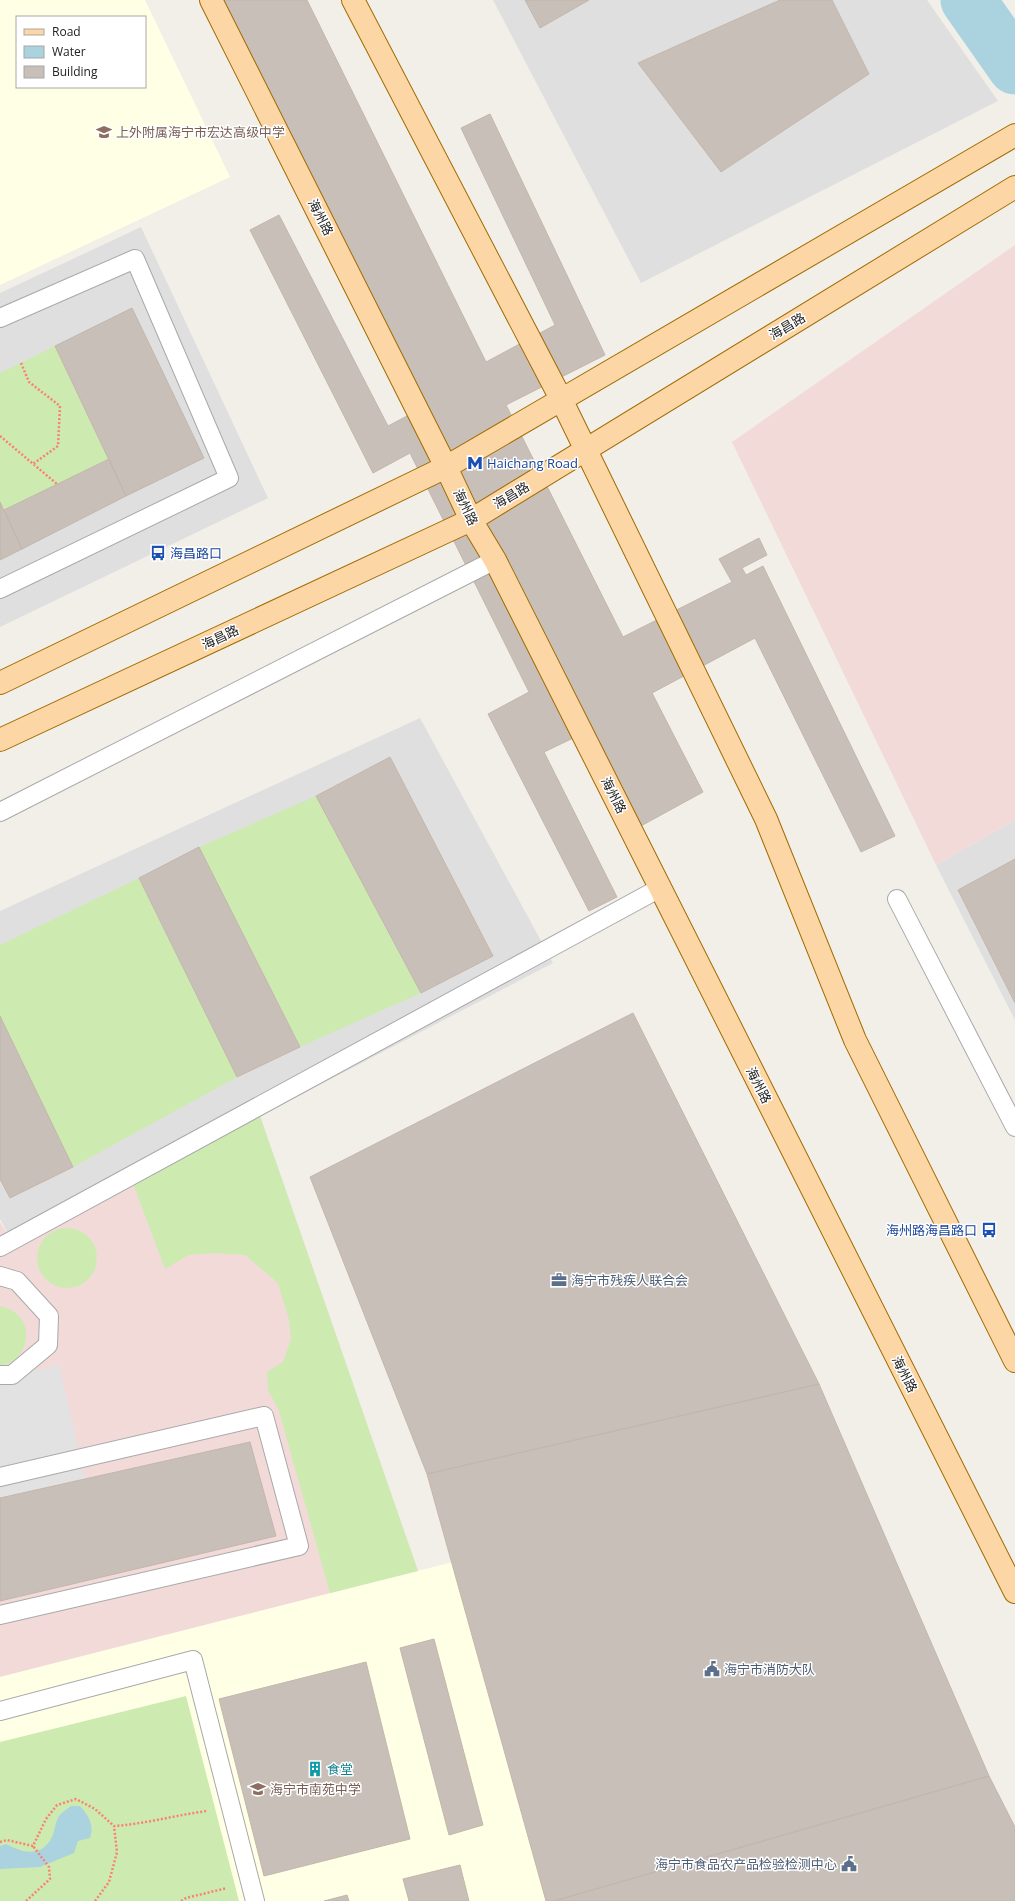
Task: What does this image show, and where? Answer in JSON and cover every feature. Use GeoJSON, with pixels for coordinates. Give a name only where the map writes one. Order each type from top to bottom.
{"type":"FeatureCollection","features":[{"type":"Feature","properties":{"kind":"main road","name":"海州路"},"geometry":{"type":"LineString","coordinates":[[211,0],[446,467],[471,520],[495,560],[1015,1592]]}},
{"type":"Feature","properties":{"kind":"main road"},"geometry":{"type":"LineString","coordinates":[[353,0],[561,399],[766,819],[855,1040],[1015,1361]]}},
{"type":"Feature","properties":{"kind":"main road"},"geometry":{"type":"LineString","coordinates":[[0,684],[446,467],[1015,135]]}},
{"type":"Feature","properties":{"kind":"main road","name":"海昌路"},"geometry":{"type":"LineString","coordinates":[[0,740],[471,520],[1015,187]]}},
{"type":"Feature","properties":{"kind":"lane"},"geometry":{"type":"LineString","coordinates":[[0,318],[135,259],[230,478],[0,590]]}},
{"type":"Feature","properties":{"kind":"lane"},"geometry":{"type":"LineString","coordinates":[[0,812],[495,560]]}},
{"type":"Feature","properties":{"kind":"lane"},"geometry":{"type":"LineString","coordinates":[[0,1247],[660,888]]}},
{"type":"Feature","properties":{"kind":"lane"},"geometry":{"type":"LineString","coordinates":[[897,899],[1015,1127]]}},
{"type":"Feature","properties":{"kind":"lane"},"geometry":{"type":"LineString","coordinates":[[0,1276],[17,1281],[49,1316],[48,1345],[12,1375],[0,1375]]}},
{"type":"Feature","properties":{"kind":"lane"},"geometry":{"type":"LineString","coordinates":[[0,1477],[264,1416],[299,1546],[0,1615]]}},
{"type":"Feature","properties":{"kind":"lane"},"geometry":{"type":"LineString","coordinates":[[0,1711],[194,1660],[255,1901]]}},
{"type":"Feature","properties":{"kind":"path"},"geometry":{"type":"LineString","coordinates":[[21,363],[28,382],[60,406],[58,446],[34,464]]}},
{"type":"Feature","properties":{"kind":"path"},"geometry":{"type":"LineString","coordinates":[[0,436],[57,484]]}},
{"type":"Feature","properties":{"kind":"path"},"geometry":{"type":"LineString","coordinates":[[35,1847],[46,1819],[58,1805],[76,1799],[95,1809],[114,1826],[117,1852],[109,1882],[95,1901]]}},
{"type":"Feature","properties":{"kind":"path"},"geometry":{"type":"LineString","coordinates":[[114,1826],[136,1824],[161,1818],[209,1811]]}},
{"type":"Feature","properties":{"kind":"path"},"geometry":{"type":"LineString","coordinates":[[0,1842],[7,1840],[35,1847],[49,1867],[50,1880],[26,1901]]}},
{"type":"Feature","properties":{"kind":"path"},"geometry":{"type":"LineString","coordinates":[[181,1901],[206,1892],[251,1884]]}},
{"type":"Feature","properties":{"kind":"shaded area","name":"上外附属海宁市宏达高级中学"},"geometry":{"type":"Polygon","coordinates":[[[0,0],[145,0],[230,177],[0,285],[0,0]]]}},
{"type":"Feature","properties":{"kind":"shaded area"},"geometry":{"type":"Polygon","coordinates":[[[493,0],[927,0],[998,101],[641,283],[493,0]]]}},
{"type":"Feature","properties":{"kind":"shaded area"},"geometry":{"type":"Polygon","coordinates":[[[141,227],[268,498],[0,627],[0,293],[141,227]]]}},
{"type":"Feature","properties":{"kind":"shaded area"},"geometry":{"type":"Polygon","coordinates":[[[1015,245],[1015,820],[936,865],[732,442],[1015,245]]]}},
{"type":"Feature","properties":{"kind":"shaded area"},"geometry":{"type":"Polygon","coordinates":[[[420,718],[553,963],[260,1116],[12,1241],[0,1219],[0,911],[420,718]]]}},
{"type":"Feature","properties":{"kind":"shaded area"},"geometry":{"type":"Polygon","coordinates":[[[1015,820],[1015,1020],[936,865],[1015,820]]]}},
{"type":"Feature","properties":{"kind":"shaded area"},"geometry":{"type":"Polygon","coordinates":[[[260,1116],[418,1571],[0,1677],[0,1222],[12,1241],[260,1116]]]}},
{"type":"Feature","properties":{"kind":"shaded area"},"geometry":{"type":"Polygon","coordinates":[[[59,1365],[85,1479],[0,1498],[0,1378],[59,1365]]]}},
{"type":"Feature","properties":{"kind":"shaded area","name":"海宁市南苑中学"},"geometry":{"type":"Polygon","coordinates":[[[453,1562],[546,1901],[0,1901],[0,1677],[453,1562]]]}},
{"type":"Feature","properties":{"kind":"green space"},"geometry":{"type":"Polygon","coordinates":[[[55,346],[109,459],[4,510],[0,502],[0,373],[55,346]]]}},
{"type":"Feature","properties":{"kind":"green space"},"geometry":{"type":"Polygon","coordinates":[[[316,796],[421,993],[300,1047],[199,847],[316,796]]]}},
{"type":"Feature","properties":{"kind":"green space"},"geometry":{"type":"Polygon","coordinates":[[[139,878],[237,1077],[73,1167],[0,1016],[0,945],[139,878]]]}},
{"type":"Feature","properties":{"kind":"green space"},"geometry":{"type":"Polygon","coordinates":[[[260,1116],[418,1571],[330,1593],[279,1411],[268,1390],[267,1372],[283,1362],[291,1339],[289,1320],[278,1283],[245,1255],[213,1253],[189,1255],[165,1269],[132,1181],[260,1116]]]}},
{"type":"Feature","properties":{"kind":"green space"},"geometry":{"type":"Polygon","coordinates":[[[61,1228],[73,1228],[84,1233],[92,1241],[97,1252],[95,1270],[84,1283],[73,1288],[61,1288],[50,1283],[42,1275],[37,1264],[37,1252],[42,1241],[50,1233],[61,1228]]]}},
{"type":"Feature","properties":{"kind":"green space"},"geometry":{"type":"Polygon","coordinates":[[[0,1306],[8,1308],[19,1316],[24,1323],[26,1338],[24,1346],[15,1359],[8,1364],[0,1366],[0,1306]]]}},
{"type":"Feature","properties":{"kind":"green space"},"geometry":{"type":"Polygon","coordinates":[[[186,1696],[239,1901],[0,1901],[0,1742],[186,1696]]]}},
{"type":"Feature","properties":{"kind":"water"},"geometry":{"type":"Polygon","coordinates":[[[71,1806],[80,1806],[90,1820],[92,1829],[90,1838],[78,1841],[74,1853],[40,1867],[0,1869],[0,1846],[6,1844],[19,1850],[31,1852],[43,1848],[48,1844],[52,1837],[59,1816],[71,1806]]]}},
{"type":"Feature","properties":{"kind":"building","name":"Haichang Road"},"geometry":{"type":"Polygon","coordinates":[[[219,0],[307,0],[486,362],[555,325],[461,128],[490,114],[605,355],[506,405],[623,637],[732,582],[719,559],[759,538],[767,555],[742,568],[746,575],[763,566],[895,836],[861,852],[755,638],[652,693],[703,792],[639,827],[588,731],[544,752],[617,897],[589,911],[488,714],[529,692],[410,453],[373,473],[250,230],[279,215],[388,426],[424,407],[219,0]]]}},
{"type":"Feature","properties":{"kind":"building"},"geometry":{"type":"Polygon","coordinates":[[[525,0],[589,0],[540,28],[525,0]]]}},
{"type":"Feature","properties":{"kind":"building"},"geometry":{"type":"Polygon","coordinates":[[[780,0],[832,0],[869,74],[721,172],[638,63],[780,0]]]}},
{"type":"Feature","properties":{"kind":"building"},"geometry":{"type":"Polygon","coordinates":[[[132,308],[204,458],[126,496],[55,346],[132,308]]]}},
{"type":"Feature","properties":{"kind":"building"},"geometry":{"type":"Polygon","coordinates":[[[109,459],[126,496],[22,549],[4,510],[109,459]]]}},
{"type":"Feature","properties":{"kind":"building"},"geometry":{"type":"Polygon","coordinates":[[[0,502],[22,549],[0,560],[0,502]]]}},
{"type":"Feature","properties":{"kind":"building"},"geometry":{"type":"Polygon","coordinates":[[[390,757],[493,956],[421,993],[316,796],[390,757]]]}},
{"type":"Feature","properties":{"kind":"building"},"geometry":{"type":"Polygon","coordinates":[[[199,847],[300,1047],[237,1077],[139,878],[199,847]]]}},
{"type":"Feature","properties":{"kind":"building"},"geometry":{"type":"Polygon","coordinates":[[[1015,859],[1015,1003],[958,890],[1015,859]]]}},
{"type":"Feature","properties":{"kind":"building","name":"海宁市残疾人联合会"},"geometry":{"type":"Polygon","coordinates":[[[633,1013],[819,1384],[427,1474],[310,1177],[633,1013]]]}},
{"type":"Feature","properties":{"kind":"building"},"geometry":{"type":"Polygon","coordinates":[[[0,1016],[73,1167],[10,1198],[0,1179],[0,1016]]]}},
{"type":"Feature","properties":{"kind":"building","name":"海宁市消防大队"},"geometry":{"type":"Polygon","coordinates":[[[819,1384],[989,1776],[554,1901],[546,1901],[427,1474],[819,1384]]]}},
{"type":"Feature","properties":{"kind":"building"},"geometry":{"type":"Polygon","coordinates":[[[250,1442],[276,1536],[0,1601],[0,1498],[250,1442]]]}},
{"type":"Feature","properties":{"kind":"building"},"geometry":{"type":"Polygon","coordinates":[[[434,1639],[483,1825],[449,1835],[400,1648],[434,1639]]]}},
{"type":"Feature","properties":{"kind":"building","name":"食堂"},"geometry":{"type":"Polygon","coordinates":[[[366,1662],[410,1839],[264,1876],[219,1699],[366,1662]]]}},
{"type":"Feature","properties":{"kind":"building","name":"海宁市食品农产品检验检测中心"},"geometry":{"type":"Polygon","coordinates":[[[989,1776],[1015,1827],[1015,1901],[554,1901],[989,1776]]]}},
{"type":"Feature","properties":{"kind":"building"},"geometry":{"type":"Polygon","coordinates":[[[460,1865],[469,1901],[409,1901],[403,1879],[460,1865]]]}},
{"type":"Feature","properties":{"kind":"building"},"geometry":{"type":"Polygon","coordinates":[[[347,1895],[349,1901],[324,1901],[347,1895]]]}},
{"type":"Feature","properties":{"kind":"waterway"},"geometry":{"type":"LineString","coordinates":[[968,0],[1015,67]]}},
{"type":"Feature","properties":{"kind":"place","name":"上外附属海宁市宏达高级中学"},"geometry":{"type":"Point","coordinates":[104,132]}},
{"type":"Feature","properties":{"kind":"place","name":"Haichang Road"},"geometry":{"type":"Point","coordinates":[475,463]}},
{"type":"Feature","properties":{"kind":"place","name":"海昌路口"},"geometry":{"type":"Point","coordinates":[158,553]}},
{"type":"Feature","properties":{"kind":"place","name":"海州路海昌路口"},"geometry":{"type":"Point","coordinates":[989,1230]}},
{"type":"Feature","properties":{"kind":"place","name":"海宁市残疾人联合会"},"geometry":{"type":"Point","coordinates":[559,1280]}},
{"type":"Feature","properties":{"kind":"place","name":"海宁市消防大队"},"geometry":{"type":"Point","coordinates":[712,1669]}},
{"type":"Feature","properties":{"kind":"place","name":"食堂"},"geometry":{"type":"Point","coordinates":[315,1769]}},
{"type":"Feature","properties":{"kind":"place","name":"海宁市南苑中学"},"geometry":{"type":"Point","coordinates":[258,1789]}},
{"type":"Feature","properties":{"kind":"place","name":"海宁市食品农产品检验检测中心"},"geometry":{"type":"Point","coordinates":[849,1864]}}]}
